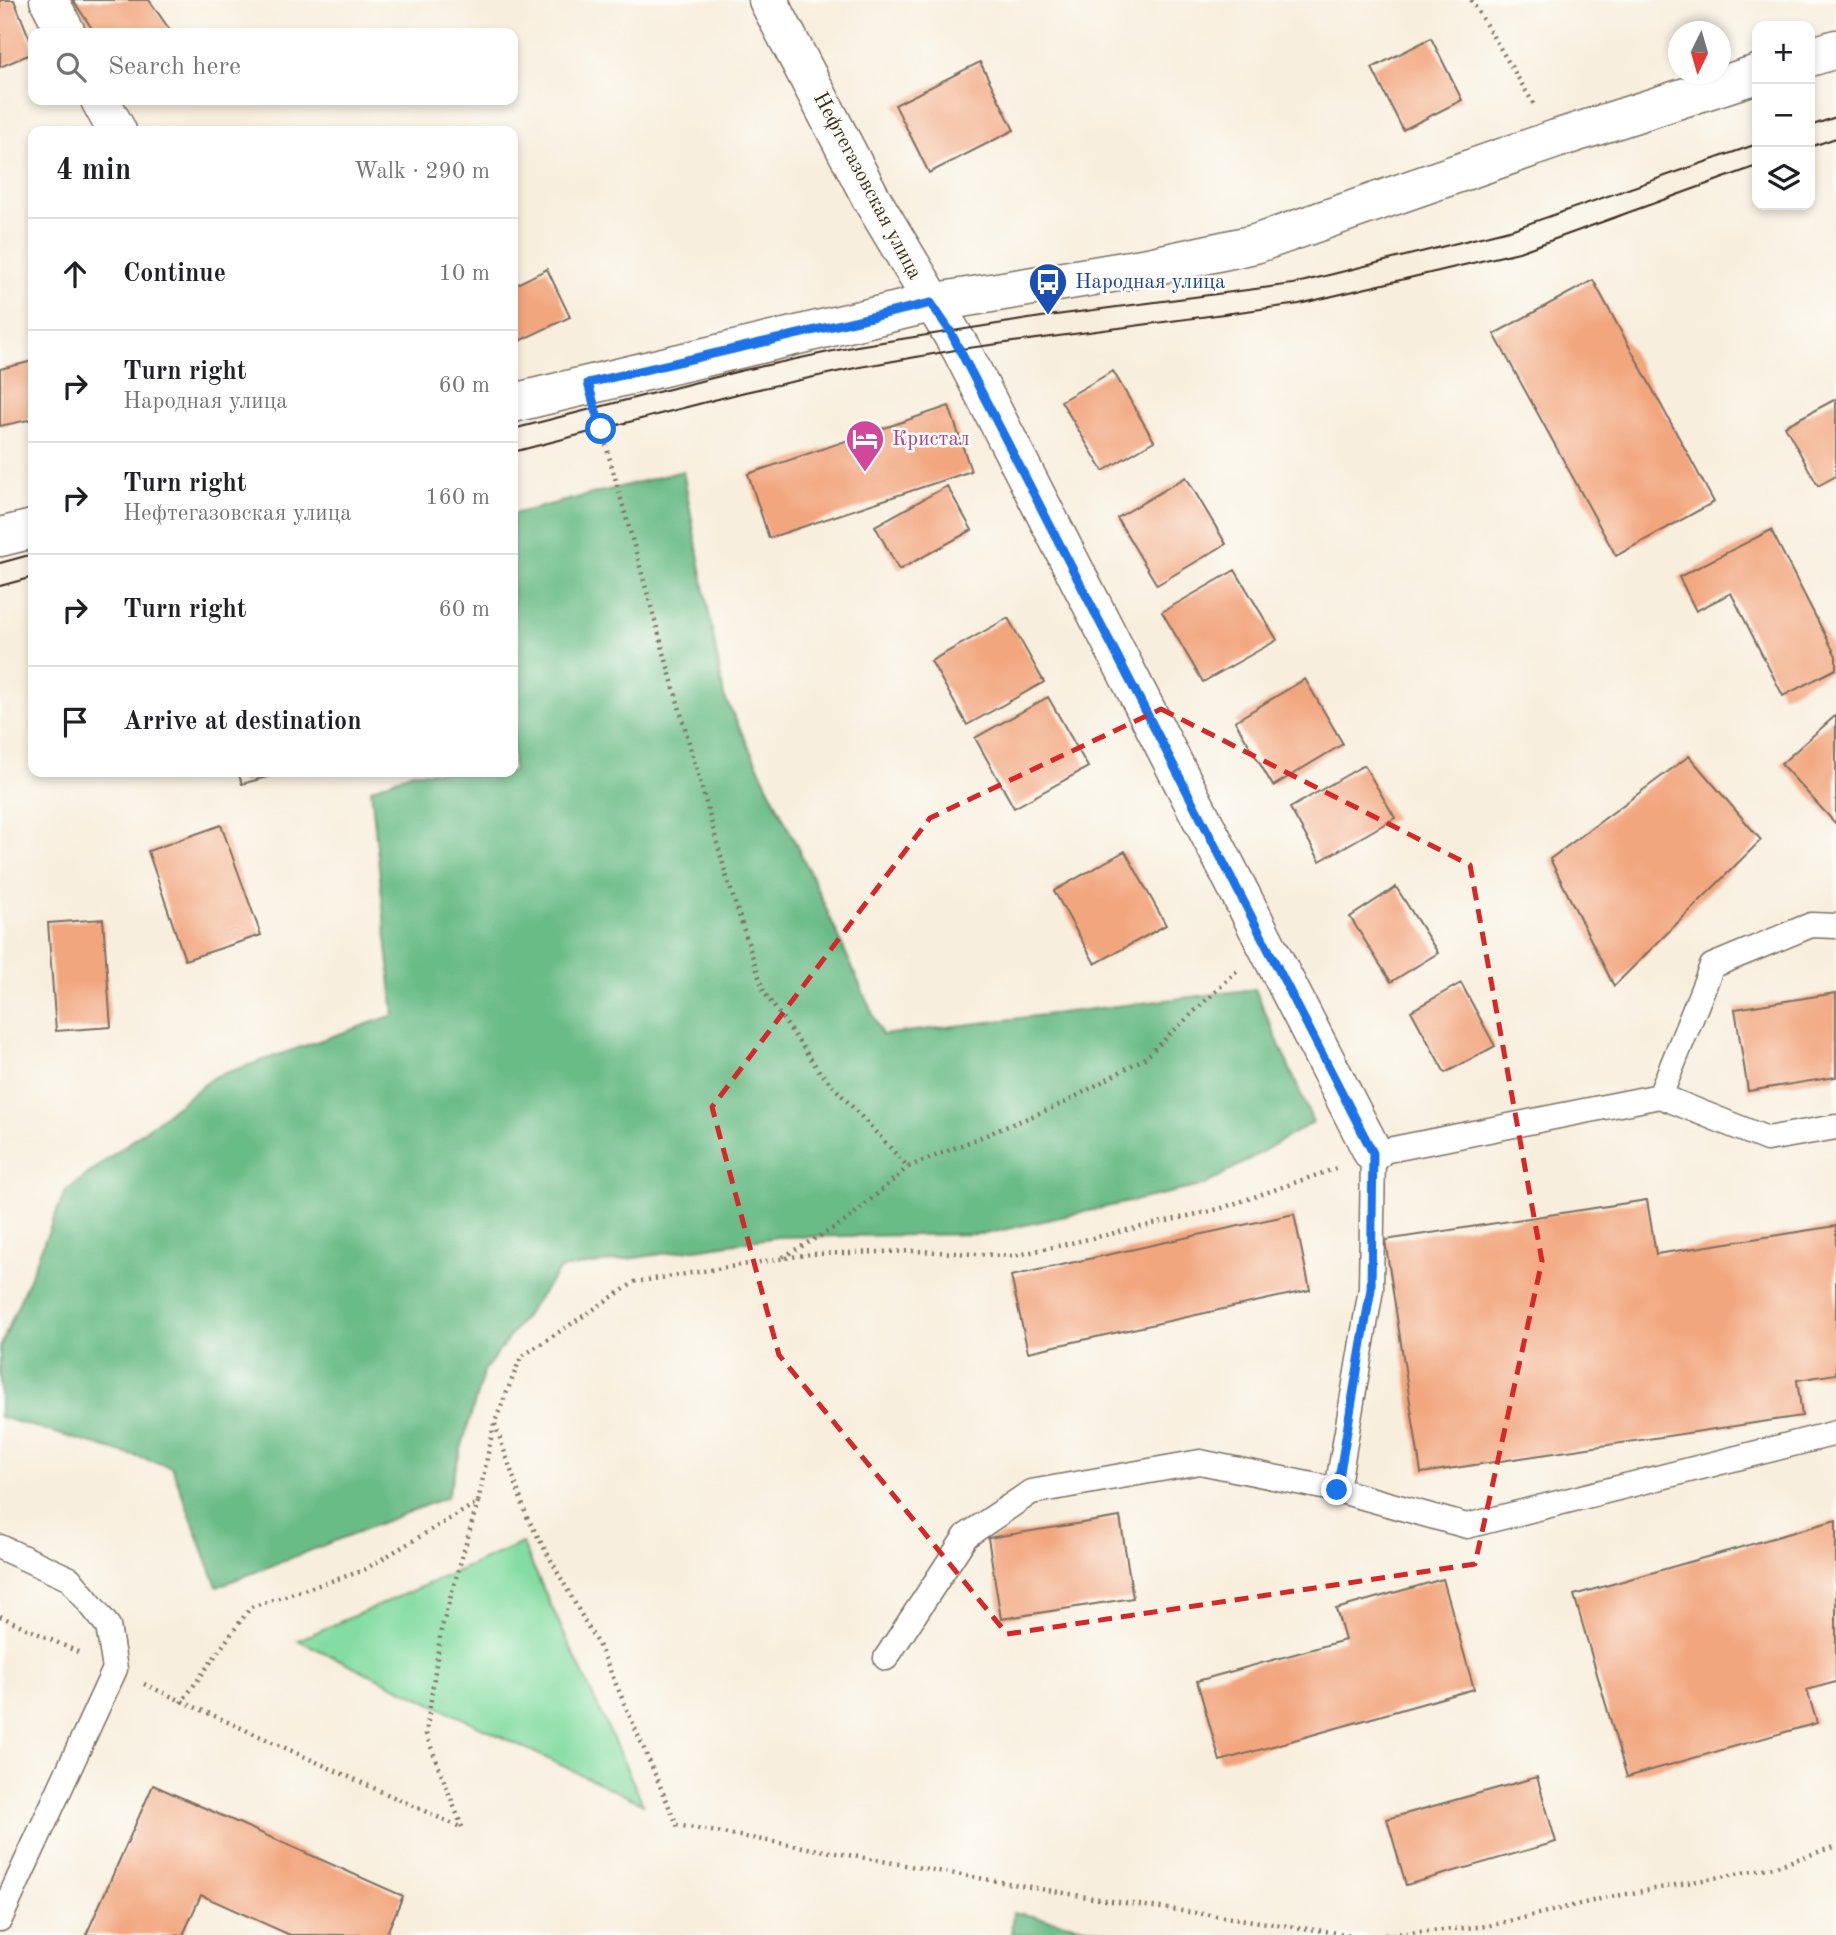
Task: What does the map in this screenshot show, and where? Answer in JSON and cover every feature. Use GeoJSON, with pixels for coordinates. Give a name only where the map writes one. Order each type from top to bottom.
{"type":"FeatureCollection","features":[{"type":"Feature","properties":{"kind":"street"},"geometry":{"type":"LineString","coordinates":[[49,0],[63,28]]}},
{"type":"Feature","properties":{"kind":"street","name":"Нефтегазовская улица"},"geometry":{"type":"LineString","coordinates":[[768,0],[871,198],[931,303],[961,349],[1373,1153]]}},
{"type":"Feature","properties":{"kind":"street"},"geometry":{"type":"LineString","coordinates":[[1815,55],[1836,49]]}},
{"type":"Feature","properties":{"kind":"street"},"geometry":{"type":"LineString","coordinates":[[518,402],[931,303],[1148,267],[1255,244],[1556,139],[1752,76]]}},
{"type":"Feature","properties":{"kind":"street"},"geometry":{"type":"LineString","coordinates":[[103,105],[114,126]]}},
{"type":"Feature","properties":{"kind":"street"},"geometry":{"type":"LineString","coordinates":[[0,537],[28,530]]}},
{"type":"Feature","properties":{"kind":"lane"},"geometry":{"type":"LineString","coordinates":[[1660,1096],[1712,966],[1811,925],[1836,926]]}},
{"type":"Feature","properties":{"kind":"lane"},"geometry":{"type":"LineString","coordinates":[[1337,1490],[1371,1289],[1373,1153],[1660,1096],[1767,1139],[1836,1127]]}},
{"type":"Feature","properties":{"kind":"lane"},"geometry":{"type":"LineString","coordinates":[[886,1658],[966,1536],[1031,1492],[1200,1462],[1337,1490],[1467,1526],[1836,1433]]}},
{"type":"Feature","properties":{"kind":"lane"},"geometry":{"type":"LineString","coordinates":[[0,1547],[70,1579],[108,1626],[115,1669],[0,1919]]}},
{"type":"Feature","properties":{"kind":"path"},"geometry":{"type":"LineString","coordinates":[[1471,0],[1556,139]]}},
{"type":"Feature","properties":{"kind":"path"},"geometry":{"type":"LineString","coordinates":[[588,383],[727,878],[764,992],[820,1072],[908,1167]]}},
{"type":"Feature","properties":{"kind":"path"},"geometry":{"type":"LineString","coordinates":[[780,1259],[846,1221],[908,1167],[1064,1103],[1145,1058],[1266,943]]}},
{"type":"Feature","properties":{"kind":"path"},"geometry":{"type":"LineString","coordinates":[[0,1616],[181,1703],[462,1828],[426,1734],[441,1630],[478,1502],[494,1424],[521,1357],[635,1282],[811,1254],[916,1251],[1014,1256],[1220,1209],[1373,1153]]}},
{"type":"Feature","properties":{"kind":"path"},"geometry":{"type":"LineString","coordinates":[[494,1424],[527,1517],[602,1652],[677,1825],[1104,1900],[1352,1935]]}},
{"type":"Feature","properties":{"kind":"path"},"geometry":{"type":"LineString","coordinates":[[181,1703],[251,1607],[362,1571],[478,1502]]}},
{"type":"Feature","properties":{"kind":"path"},"geometry":{"type":"LineString","coordinates":[[1385,1935],[1488,1926],[1605,1898],[1774,1867],[1836,1846]]}},
{"type":"Feature","properties":{"kind":"highlighted area"},"geometry":{"type":"Polygon","coordinates":[[[1161,709],[1470,865],[1542,1261],[1475,1564],[1007,1634],[779,1355],[712,1107],[930,818],[1161,709]]]}},
{"type":"Feature","properties":{"kind":"green space"},"geometry":{"type":"Polygon","coordinates":[[[683,471],[724,696],[812,877],[882,1035],[1255,989],[1313,1122],[1205,1185],[985,1234],[777,1237],[560,1269],[484,1371],[447,1497],[217,1587],[172,1467],[0,1417],[0,1348],[65,1192],[214,1077],[394,1015],[371,789],[401,777],[518,777],[518,513],[683,471]]]}},
{"type":"Feature","properties":{"kind":"green space"},"geometry":{"type":"Polygon","coordinates":[[[522,1543],[643,1804],[298,1640],[522,1543]]]}},
{"type":"Feature","properties":{"kind":"green space"},"geometry":{"type":"Polygon","coordinates":[[[1013,1912],[1121,1935],[1011,1935],[1013,1912]]]}},
{"type":"Feature","properties":{"kind":"building"},"geometry":{"type":"Polygon","coordinates":[[[0,0],[14,0],[28,35],[28,55],[0,67],[0,0]]]}},
{"type":"Feature","properties":{"kind":"building"},"geometry":{"type":"Polygon","coordinates":[[[73,0],[149,0],[169,28],[92,28],[73,0]]]}},
{"type":"Feature","properties":{"kind":"building"},"geometry":{"type":"Polygon","coordinates":[[[1431,38],[1462,100],[1403,130],[1372,68],[1431,38]]]}},
{"type":"Feature","properties":{"kind":"building"},"geometry":{"type":"Polygon","coordinates":[[[980,62],[1014,130],[929,173],[895,105],[980,62]]]}},
{"type":"Feature","properties":{"kind":"building"},"geometry":{"type":"Polygon","coordinates":[[[547,269],[570,317],[518,342],[518,284],[547,269]]]}},
{"type":"Feature","properties":{"kind":"building"},"geometry":{"type":"Polygon","coordinates":[[[1593,280],[1714,502],[1616,556],[1494,334],[1593,280]]]}},
{"type":"Feature","properties":{"kind":"building"},"geometry":{"type":"Polygon","coordinates":[[[28,362],[28,420],[0,426],[0,369],[28,362]]]}},
{"type":"Feature","properties":{"kind":"building"},"geometry":{"type":"Polygon","coordinates":[[[1113,371],[1154,441],[1103,471],[1061,401],[1113,371]]]}},
{"type":"Feature","properties":{"kind":"building"},"geometry":{"type":"Polygon","coordinates":[[[1836,399],[1836,476],[1818,486],[1785,426],[1836,399]]]}},
{"type":"Feature","properties":{"kind":"building"},"geometry":{"type":"Polygon","coordinates":[[[949,406],[971,471],[769,538],[748,474],[949,406]]]}},
{"type":"Feature","properties":{"kind":"building"},"geometry":{"type":"Polygon","coordinates":[[[1186,477],[1226,544],[1157,585],[1117,518],[1186,477]]]}},
{"type":"Feature","properties":{"kind":"building"},"geometry":{"type":"Polygon","coordinates":[[[947,486],[972,530],[899,570],[875,526],[947,486]]]}},
{"type":"Feature","properties":{"kind":"building"},"geometry":{"type":"Polygon","coordinates":[[[1771,530],[1836,656],[1836,669],[1783,696],[1731,593],[1696,611],[1679,577],[1771,530]]]}},
{"type":"Feature","properties":{"kind":"building"},"geometry":{"type":"Polygon","coordinates":[[[1235,570],[1277,640],[1203,682],[1162,612],[1235,570]]]}},
{"type":"Feature","properties":{"kind":"building"},"geometry":{"type":"Polygon","coordinates":[[[1008,618],[1044,682],[967,725],[931,661],[1008,618]]]}},
{"type":"Feature","properties":{"kind":"building"},"geometry":{"type":"Polygon","coordinates":[[[1305,679],[1343,744],[1273,786],[1235,721],[1305,679]]]}},
{"type":"Feature","properties":{"kind":"building"},"geometry":{"type":"Polygon","coordinates":[[[1048,697],[1088,767],[1014,808],[975,738],[1048,697]]]}},
{"type":"Feature","properties":{"kind":"building"},"geometry":{"type":"Polygon","coordinates":[[[1836,715],[1836,824],[1781,764],[1836,715]]]}},
{"type":"Feature","properties":{"kind":"building"},"geometry":{"type":"Polygon","coordinates":[[[1689,756],[1761,840],[1614,986],[1550,859],[1689,756]]]}},
{"type":"Feature","properties":{"kind":"building"},"geometry":{"type":"Polygon","coordinates":[[[1364,765],[1395,818],[1320,861],[1290,808],[1364,765]]]}},
{"type":"Feature","properties":{"kind":"building"},"geometry":{"type":"Polygon","coordinates":[[[240,777],[266,777],[242,784],[240,777]]]}},
{"type":"Feature","properties":{"kind":"building"},"geometry":{"type":"Polygon","coordinates":[[[221,825],[261,935],[185,960],[148,851],[221,825]]]}},
{"type":"Feature","properties":{"kind":"building"},"geometry":{"type":"Polygon","coordinates":[[[1125,851],[1166,925],[1095,964],[1054,891],[1125,851]]]}},
{"type":"Feature","properties":{"kind":"building"},"geometry":{"type":"Polygon","coordinates":[[[1396,887],[1438,953],[1391,982],[1350,917],[1396,887]]]}},
{"type":"Feature","properties":{"kind":"building"},"geometry":{"type":"Polygon","coordinates":[[[103,919],[111,1027],[56,1031],[48,923],[103,919]]]}},
{"type":"Feature","properties":{"kind":"building"},"geometry":{"type":"Polygon","coordinates":[[[1461,983],[1495,1046],[1445,1073],[1411,1011],[1461,983]]]}},
{"type":"Feature","properties":{"kind":"building"},"geometry":{"type":"Polygon","coordinates":[[[1836,993],[1836,1077],[1748,1091],[1735,1009],[1836,993]]]}},
{"type":"Feature","properties":{"kind":"building"},"geometry":{"type":"Polygon","coordinates":[[[1647,1200],[1656,1254],[1836,1226],[1836,1374],[1797,1380],[1802,1416],[1421,1473],[1385,1240],[1647,1200]]]}},
{"type":"Feature","properties":{"kind":"building"},"geometry":{"type":"Polygon","coordinates":[[[1294,1214],[1310,1290],[1028,1352],[1011,1276],[1294,1214]]]}},
{"type":"Feature","properties":{"kind":"building"},"geometry":{"type":"Polygon","coordinates":[[[1120,1517],[1133,1598],[1001,1619],[988,1538],[1120,1517]]]}},
{"type":"Feature","properties":{"kind":"building"},"geometry":{"type":"Polygon","coordinates":[[[1836,1520],[1836,1682],[1807,1690],[1817,1723],[1627,1777],[1574,1595],[1836,1520]]]}},
{"type":"Feature","properties":{"kind":"building"},"geometry":{"type":"Polygon","coordinates":[[[1443,1579],[1474,1689],[1220,1761],[1197,1681],[1345,1640],[1336,1609],[1443,1579]]]}},
{"type":"Feature","properties":{"kind":"building"},"geometry":{"type":"Polygon","coordinates":[[[1537,1777],[1556,1842],[1406,1885],[1387,1819],[1537,1777]]]}},
{"type":"Feature","properties":{"kind":"building"},"geometry":{"type":"Polygon","coordinates":[[[153,1785],[403,1896],[386,1935],[290,1935],[201,1895],[183,1935],[86,1935],[153,1785]]]}},
{"type":"Feature","properties":{"kind":"tram line"},"geometry":{"type":"LineString","coordinates":[[1815,124],[1836,117]]}},
{"type":"Feature","properties":{"kind":"tram line"},"geometry":{"type":"LineString","coordinates":[[1815,145],[1836,138]]}},
{"type":"Feature","properties":{"kind":"tram line"},"geometry":{"type":"LineString","coordinates":[[518,428],[740,371],[857,346],[1048,316],[1293,284],[1513,229],[1752,146]]}},
{"type":"Feature","properties":{"kind":"tram line"},"geometry":{"type":"LineString","coordinates":[[518,451],[745,392],[860,367],[961,349],[1299,304],[1519,252],[1752,168]]}},
{"type":"Feature","properties":{"kind":"tram line"},"geometry":{"type":"LineString","coordinates":[[0,563],[28,555]]}},
{"type":"Feature","properties":{"kind":"tram line"},"geometry":{"type":"LineString","coordinates":[[0,586],[28,578]]}},
{"type":"Feature","properties":{"kind":"place","name":"Народная улица"},"geometry":{"type":"Point","coordinates":[1048,316]}},
{"type":"Feature","properties":{"kind":"place","name":"Кристал"},"geometry":{"type":"Point","coordinates":[865,473]}},
{"type":"Feature","properties":{"kind":"route"},"geometry":{"type":"LineString","coordinates":[[601,429],[588,383],[931,303],[961,349],[1373,1153],[1371,1289],[1337,1490]]}}]}
